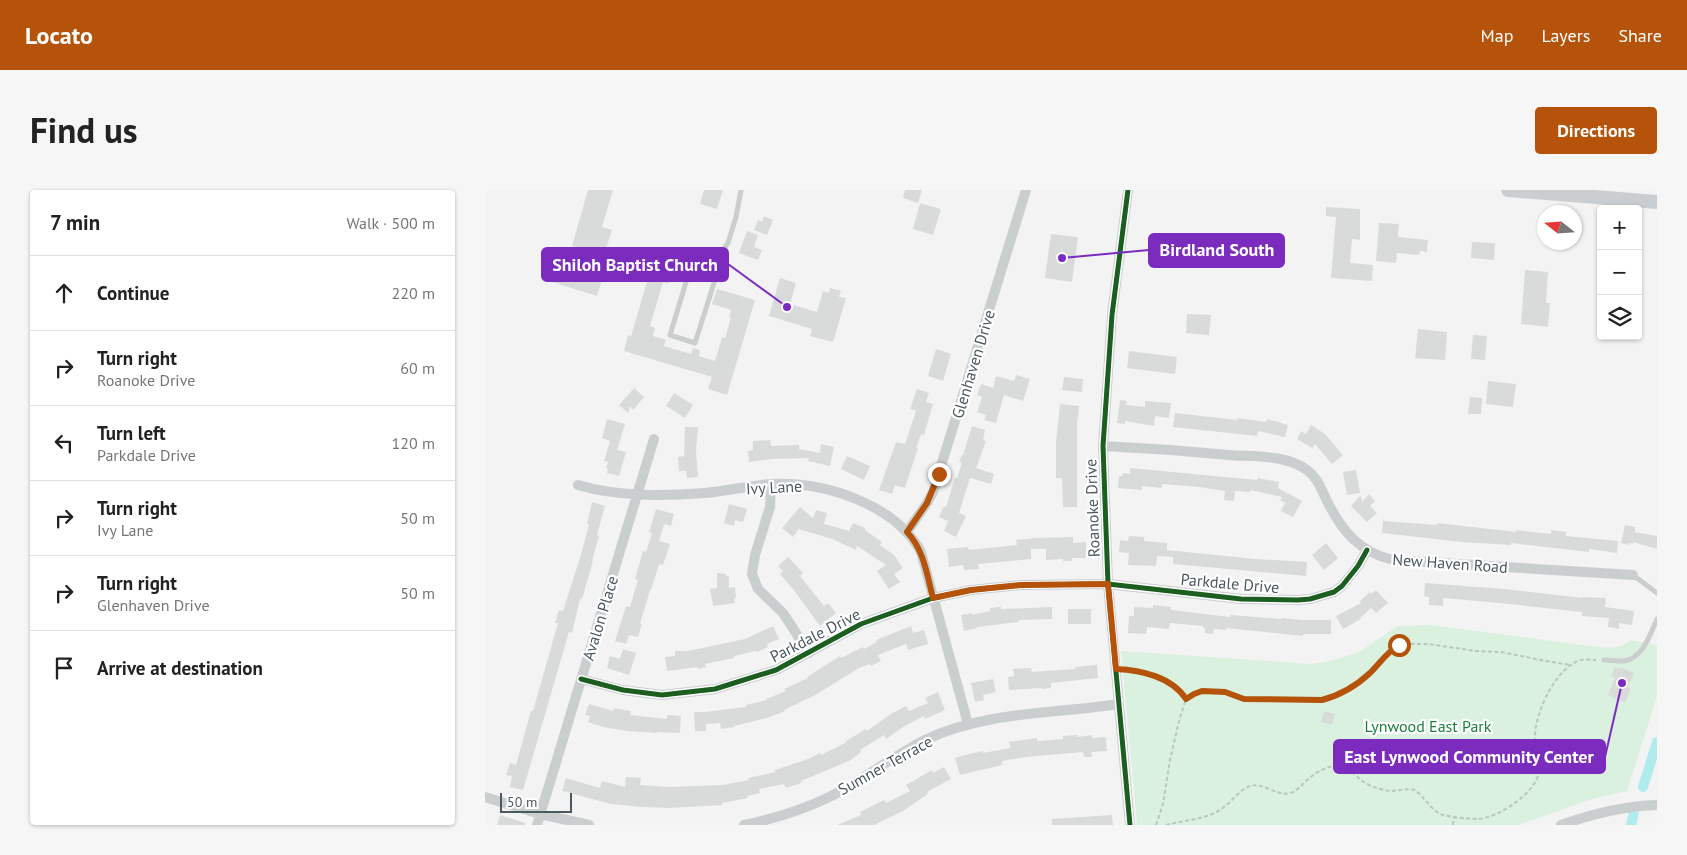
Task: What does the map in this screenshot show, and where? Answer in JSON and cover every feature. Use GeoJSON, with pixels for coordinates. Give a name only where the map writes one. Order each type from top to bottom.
{"type":"FeatureCollection","features":[{"type":"Feature","properties":{"kind":"main road"},"geometry":{"type":"LineString","coordinates":[[1508,190],[1657,202]]}},
{"type":"Feature","properties":{"kind":"street","name":"Glenhaven Drive"},"geometry":{"type":"LineString","coordinates":[[907,532],[933,492],[1026,190]]}},
{"type":"Feature","properties":{"kind":"street","name":"Roanoke Drive"},"geometry":{"type":"LineString","coordinates":[[1128,190],[1112,315],[1103,446],[1108,584],[1131,825]]}},
{"type":"Feature","properties":{"kind":"street","name":"Avalon Place"},"geometry":{"type":"LineString","coordinates":[[537,825],[654,440]]}},
{"type":"Feature","properties":{"kind":"street","name":"New Haven Road"},"geometry":{"type":"LineString","coordinates":[[1103,446],[1258,457],[1293,463],[1306,469],[1313,476],[1320,485],[1342,528],[1354,540],[1367,550],[1393,560],[1633,576]]}},
{"type":"Feature","properties":{"kind":"street","name":"Ivy Lane"},"geometry":{"type":"LineString","coordinates":[[577,485],[601,491],[637,495],[706,493],[771,484],[811,485],[839,492],[882,512],[907,532],[921,552],[968,724]]}},
{"type":"Feature","properties":{"kind":"street"},"geometry":{"type":"LineString","coordinates":[[771,484],[770,507],[755,555],[752,574],[758,589],[783,613],[809,653]]}},
{"type":"Feature","properties":{"kind":"street","name":"Parkdale Drive"},"geometry":{"type":"LineString","coordinates":[[581,678],[623,690],[661,694],[715,689],[776,670],[861,624],[933,598],[971,590],[1021,585],[1108,584],[1241,598],[1298,600],[1334,592],[1342,586],[1358,566],[1367,550]]}},
{"type":"Feature","properties":{"kind":"street","name":"Sumner Terrace"},"geometry":{"type":"LineString","coordinates":[[744,825],[779,818],[827,798],[925,740],[968,724],[1020,715],[1119,704]]}},
{"type":"Feature","properties":{"kind":"street"},"geometry":{"type":"LineString","coordinates":[[485,797],[540,814],[589,825]]}},
{"type":"Feature","properties":{"kind":"street"},"geometry":{"type":"LineString","coordinates":[[1561,825],[1607,811],[1634,806],[1657,805]]}},
{"type":"Feature","properties":{"kind":"lane"},"geometry":{"type":"LineString","coordinates":[[712,266],[728,242],[737,217],[741,190]]}},
{"type":"Feature","properties":{"kind":"lane"},"geometry":{"type":"LineString","coordinates":[[700,266],[712,266],[715,280],[695,343],[670,335],[687,279],[691,272],[700,266]]}},
{"type":"Feature","properties":{"kind":"lane"},"geometry":{"type":"LineString","coordinates":[[1633,576],[1657,593]]}},
{"type":"Feature","properties":{"kind":"lane"},"geometry":{"type":"LineString","coordinates":[[1604,660],[1625,660],[1635,656],[1643,649],[1657,619]]}},
{"type":"Feature","properties":{"kind":"path"},"geometry":{"type":"LineString","coordinates":[[1157,825],[1163,804],[1179,721],[1186,699],[1194,694],[1202,691],[1225,692],[1244,699],[1322,700],[1334,697],[1355,687],[1391,650],[1404,644],[1428,644],[1501,652],[1546,662],[1571,665]]}},
{"type":"Feature","properties":{"kind":"path"},"geometry":{"type":"LineString","coordinates":[[1166,825],[1211,815],[1245,788],[1252,786],[1258,785],[1281,793],[1289,794],[1295,792],[1307,780],[1327,767],[1339,766],[1347,768],[1365,783],[1375,788],[1388,791],[1415,790],[1442,815],[1479,819],[1503,810],[1515,803],[1532,788],[1537,780],[1540,764],[1535,733],[1547,695],[1557,678],[1571,665],[1582,660],[1604,660]]}},
{"type":"Feature","properties":{"kind":"path"},"geometry":{"type":"LineString","coordinates":[[1116,669],[1134,670],[1153,676],[1173,686],[1186,699]]}},
{"type":"Feature","properties":{"kind":"path"},"geometry":{"type":"LineString","coordinates":[[1453,825],[1454,816]]}},
{"type":"Feature","properties":{"kind":"green space","name":"Lynwood East Park"},"geometry":{"type":"Polygon","coordinates":[[[1431,625],[1598,647],[1611,648],[1631,640],[1657,645],[1657,696],[1627,791],[1595,798],[1518,825],[1137,825],[1121,651],[1311,664],[1335,660],[1359,652],[1398,626],[1431,625]]]}},
{"type":"Feature","properties":{"kind":"building"},"geometry":{"type":"Polygon","coordinates":[[[588,190],[613,190],[602,227],[612,230],[604,255],[572,246],[588,190]]]}},
{"type":"Feature","properties":{"kind":"building"},"geometry":{"type":"Polygon","coordinates":[[[704,190],[723,190],[717,209],[700,204],[704,190]]]}},
{"type":"Feature","properties":{"kind":"building"},"geometry":{"type":"Polygon","coordinates":[[[905,190],[922,190],[918,203],[903,198],[905,190]]]}},
{"type":"Feature","properties":{"kind":"building"},"geometry":{"type":"Polygon","coordinates":[[[920,203],[941,209],[933,235],[913,229],[920,203]]]}},
{"type":"Feature","properties":{"kind":"building"},"geometry":{"type":"Polygon","coordinates":[[[1326,207],[1360,209],[1360,240],[1352,239],[1350,263],[1373,265],[1372,281],[1331,278],[1336,217],[1326,216],[1326,207]]]}},
{"type":"Feature","properties":{"kind":"building"},"geometry":{"type":"Polygon","coordinates":[[[764,216],[773,220],[767,235],[754,230],[758,220],[762,222],[764,216]]]}},
{"type":"Feature","properties":{"kind":"building"},"geometry":{"type":"Polygon","coordinates":[[[1379,223],[1399,224],[1398,237],[1428,240],[1427,252],[1420,251],[1419,255],[1397,253],[1396,263],[1376,261],[1379,223]]]}},
{"type":"Feature","properties":{"kind":"building"},"geometry":{"type":"Polygon","coordinates":[[[747,231],[758,235],[754,247],[762,250],[758,260],[739,253],[747,231]]]}},
{"type":"Feature","properties":{"kind":"building"},"geometry":{"type":"Polygon","coordinates":[[[1051,234],[1078,237],[1072,282],[1045,278],[1051,234]]]}},
{"type":"Feature","properties":{"kind":"building"},"geometry":{"type":"Polygon","coordinates":[[[1472,242],[1495,243],[1494,260],[1471,258],[1472,242]]]}},
{"type":"Feature","properties":{"kind":"building"},"geometry":{"type":"Polygon","coordinates":[[[657,248],[672,253],[666,274],[670,276],[668,284],[663,282],[650,326],[655,328],[653,336],[666,340],[664,346],[691,354],[693,348],[700,350],[699,356],[715,361],[722,337],[725,338],[731,318],[729,317],[731,310],[712,304],[717,289],[755,300],[727,395],[708,389],[712,377],[624,351],[628,335],[631,336],[657,248]]]}},
{"type":"Feature","properties":{"kind":"building"},"geometry":{"type":"Polygon","coordinates":[[[559,259],[604,273],[597,296],[552,282],[559,259]]]}},
{"type":"Feature","properties":{"kind":"building"},"geometry":{"type":"Polygon","coordinates":[[[1525,270],[1548,272],[1546,303],[1550,303],[1548,327],[1521,324],[1525,270]]]}},
{"type":"Feature","properties":{"kind":"building"},"geometry":{"type":"Polygon","coordinates":[[[780,278],[796,283],[790,304],[817,312],[823,291],[829,293],[830,288],[841,291],[839,297],[846,298],[833,342],[810,336],[812,329],[769,316],[780,278]]]}},
{"type":"Feature","properties":{"kind":"building"},"geometry":{"type":"Polygon","coordinates":[[[1187,314],[1211,315],[1209,335],[1186,333],[1187,314]]]}},
{"type":"Feature","properties":{"kind":"building"},"geometry":{"type":"Polygon","coordinates":[[[1418,329],[1447,332],[1445,360],[1415,358],[1418,329]]]}},
{"type":"Feature","properties":{"kind":"building"},"geometry":{"type":"Polygon","coordinates":[[[1473,335],[1487,336],[1485,360],[1471,359],[1473,335]]]}},
{"type":"Feature","properties":{"kind":"building"},"geometry":{"type":"Polygon","coordinates":[[[936,349],[951,354],[943,381],[928,376],[936,349]]]}},
{"type":"Feature","properties":{"kind":"building"},"geometry":{"type":"Polygon","coordinates":[[[1129,351],[1177,357],[1175,374],[1127,368],[1129,351]]]}},
{"type":"Feature","properties":{"kind":"building"},"geometry":{"type":"Polygon","coordinates":[[[1016,375],[1030,379],[1023,401],[1004,395],[996,423],[984,420],[986,415],[977,412],[982,397],[977,395],[981,384],[993,388],[996,376],[1014,381],[1016,375]]]}},
{"type":"Feature","properties":{"kind":"building"},"geometry":{"type":"Polygon","coordinates":[[[1064,377],[1083,379],[1082,392],[1062,390],[1064,377]]]}},
{"type":"Feature","properties":{"kind":"building"},"geometry":{"type":"Polygon","coordinates":[[[1488,381],[1516,384],[1513,407],[1486,404],[1488,381]]]}},
{"type":"Feature","properties":{"kind":"building"},"geometry":{"type":"Polygon","coordinates":[[[636,386],[635,389],[644,397],[633,410],[630,406],[628,413],[619,405],[636,386]]]}},
{"type":"Feature","properties":{"kind":"building"},"geometry":{"type":"Polygon","coordinates":[[[917,389],[929,393],[926,402],[933,404],[924,435],[921,434],[916,448],[918,448],[905,488],[895,485],[892,494],[879,490],[896,442],[905,444],[916,411],[910,409],[917,389]]]}},
{"type":"Feature","properties":{"kind":"building"},"geometry":{"type":"Polygon","coordinates":[[[674,393],[693,405],[685,418],[666,406],[674,393]]]}},
{"type":"Feature","properties":{"kind":"building"},"geometry":{"type":"Polygon","coordinates":[[[1470,397],[1482,398],[1481,414],[1468,414],[1470,397]]]}},
{"type":"Feature","properties":{"kind":"building"},"geometry":{"type":"Polygon","coordinates":[[[1120,400],[1127,401],[1126,405],[1145,407],[1145,401],[1171,403],[1169,418],[1155,416],[1154,426],[1125,421],[1125,424],[1117,423],[1120,400]]]}},
{"type":"Feature","properties":{"kind":"building"},"geometry":{"type":"Polygon","coordinates":[[[1060,404],[1079,406],[1077,419],[1077,507],[1063,507],[1062,478],[1056,478],[1056,443],[1060,404]]]}},
{"type":"Feature","properties":{"kind":"building"},"geometry":{"type":"Polygon","coordinates":[[[1175,413],[1266,422],[1267,419],[1288,425],[1285,437],[1258,431],[1257,436],[1173,427],[1175,413]]]}},
{"type":"Feature","properties":{"kind":"building"},"geometry":{"type":"Polygon","coordinates":[[[607,419],[625,424],[617,450],[626,452],[619,476],[607,473],[608,462],[604,461],[610,441],[602,438],[607,419]]]}},
{"type":"Feature","properties":{"kind":"building"},"geometry":{"type":"Polygon","coordinates":[[[1311,425],[1325,434],[1343,455],[1332,464],[1315,444],[1312,448],[1297,439],[1301,431],[1306,434],[1311,425]]]}},
{"type":"Feature","properties":{"kind":"building"},"geometry":{"type":"Polygon","coordinates":[[[972,426],[985,430],[983,440],[986,441],[976,468],[994,474],[991,484],[970,478],[959,513],[966,516],[956,537],[944,531],[948,521],[939,517],[944,506],[946,507],[955,478],[957,478],[962,463],[959,462],[972,426]]]}},
{"type":"Feature","properties":{"kind":"building"},"geometry":{"type":"Polygon","coordinates":[[[685,427],[698,427],[696,451],[698,477],[687,478],[686,471],[679,471],[678,457],[684,456],[685,427]]]}},
{"type":"Feature","properties":{"kind":"building"},"geometry":{"type":"Polygon","coordinates":[[[770,440],[771,446],[799,445],[799,449],[820,453],[821,444],[834,447],[830,466],[808,461],[809,458],[749,462],[748,451],[753,450],[753,441],[770,440]]]}},
{"type":"Feature","properties":{"kind":"building"},"geometry":{"type":"Polygon","coordinates":[[[847,456],[870,466],[864,480],[841,469],[847,456]]]}},
{"type":"Feature","properties":{"kind":"building"},"geometry":{"type":"Polygon","coordinates":[[[1130,468],[1257,480],[1258,478],[1279,482],[1278,488],[1302,501],[1293,517],[1281,511],[1285,503],[1280,500],[1282,497],[1250,490],[1250,492],[1235,491],[1234,501],[1224,500],[1225,491],[1199,487],[1162,484],[1162,488],[1142,486],[1142,490],[1118,488],[1119,476],[1122,476],[1123,473],[1130,474],[1130,468]]]}},
{"type":"Feature","properties":{"kind":"building"},"geometry":{"type":"Polygon","coordinates":[[[1356,470],[1360,493],[1347,495],[1343,472],[1356,470]]]}},
{"type":"Feature","properties":{"kind":"building"},"geometry":{"type":"Polygon","coordinates":[[[1369,494],[1375,501],[1370,506],[1377,513],[1367,522],[1351,506],[1361,495],[1362,502],[1369,494]]]}},
{"type":"Feature","properties":{"kind":"building"},"geometry":{"type":"Polygon","coordinates":[[[592,502],[605,506],[597,535],[599,536],[593,561],[582,599],[580,599],[572,633],[569,632],[523,790],[510,787],[512,776],[506,775],[510,763],[516,765],[558,623],[555,623],[559,610],[563,611],[580,558],[589,525],[587,524],[592,502]]]}},
{"type":"Feature","properties":{"kind":"building"},"geometry":{"type":"Polygon","coordinates":[[[729,504],[747,509],[743,522],[735,520],[734,526],[724,523],[729,504]]]}},
{"type":"Feature","properties":{"kind":"building"},"geometry":{"type":"Polygon","coordinates":[[[800,507],[813,518],[816,510],[827,513],[824,524],[849,531],[853,523],[865,528],[865,530],[882,542],[880,545],[894,555],[903,568],[894,574],[900,582],[889,589],[877,571],[886,565],[857,546],[856,550],[832,539],[799,529],[793,537],[782,528],[800,507]]]}},
{"type":"Feature","properties":{"kind":"building"},"geometry":{"type":"Polygon","coordinates":[[[656,509],[674,514],[671,526],[664,524],[659,541],[670,544],[663,565],[659,564],[650,590],[638,637],[629,635],[626,644],[615,641],[626,606],[630,607],[638,580],[635,579],[643,551],[646,552],[652,533],[649,532],[656,509]]]}},
{"type":"Feature","properties":{"kind":"building"},"geometry":{"type":"Polygon","coordinates":[[[1383,521],[1437,525],[1437,523],[1516,532],[1516,530],[1551,534],[1551,530],[1566,532],[1566,536],[1618,541],[1617,553],[1589,549],[1589,552],[1511,543],[1511,545],[1462,542],[1382,533],[1383,521]]]}},
{"type":"Feature","properties":{"kind":"building"},"geometry":{"type":"Polygon","coordinates":[[[1625,525],[1635,527],[1635,532],[1657,536],[1657,549],[1633,542],[1633,544],[1629,543],[1628,545],[1621,543],[1625,525]]]}},
{"type":"Feature","properties":{"kind":"building"},"geometry":{"type":"Polygon","coordinates":[[[1129,536],[1144,537],[1144,541],[1167,543],[1167,550],[1307,562],[1306,576],[1173,564],[1173,557],[1157,556],[1156,566],[1128,565],[1129,553],[1119,552],[1120,540],[1128,541],[1129,536]]]}},
{"type":"Feature","properties":{"kind":"building"},"geometry":{"type":"Polygon","coordinates":[[[1073,537],[1073,543],[1086,542],[1086,558],[1072,558],[1072,561],[1063,561],[1063,559],[1046,560],[1046,549],[1031,549],[1031,559],[978,564],[979,569],[964,570],[963,565],[949,567],[947,549],[968,547],[969,550],[1017,545],[1016,540],[1073,537]]]}},
{"type":"Feature","properties":{"kind":"building"},"geometry":{"type":"Polygon","coordinates":[[[1326,543],[1338,558],[1324,570],[1312,555],[1326,543]]]}},
{"type":"Feature","properties":{"kind":"building"},"geometry":{"type":"Polygon","coordinates":[[[788,557],[803,573],[800,576],[824,606],[828,603],[836,613],[820,626],[780,574],[783,571],[778,566],[788,557]]]}},
{"type":"Feature","properties":{"kind":"building"},"geometry":{"type":"Polygon","coordinates":[[[717,573],[729,576],[729,588],[735,587],[735,603],[713,606],[710,589],[717,588],[717,573]]]}},
{"type":"Feature","properties":{"kind":"building"},"geometry":{"type":"Polygon","coordinates":[[[1425,583],[1583,598],[1606,598],[1605,607],[1634,611],[1632,625],[1619,623],[1619,629],[1608,627],[1609,618],[1582,616],[1582,612],[1500,603],[1443,598],[1443,606],[1429,605],[1429,597],[1424,596],[1425,583]]]}},
{"type":"Feature","properties":{"kind":"building"},"geometry":{"type":"Polygon","coordinates":[[[1376,590],[1388,603],[1376,613],[1371,608],[1361,619],[1343,629],[1336,616],[1361,603],[1360,601],[1370,592],[1371,594],[1376,590]]]}},
{"type":"Feature","properties":{"kind":"building"},"geometry":{"type":"Polygon","coordinates":[[[1153,605],[1171,607],[1171,610],[1230,617],[1230,615],[1331,620],[1331,634],[1303,634],[1303,636],[1226,628],[1226,630],[1214,629],[1213,634],[1205,633],[1203,626],[1170,623],[1169,629],[1147,627],[1146,634],[1128,633],[1129,616],[1134,616],[1134,607],[1153,608],[1153,605]]]}},
{"type":"Feature","properties":{"kind":"building"},"geometry":{"type":"Polygon","coordinates":[[[1001,607],[1001,609],[1052,607],[1052,619],[1018,620],[1019,622],[977,627],[964,631],[961,615],[972,613],[972,615],[990,611],[990,608],[1001,607]]]}},
{"type":"Feature","properties":{"kind":"building"},"geometry":{"type":"Polygon","coordinates":[[[1068,609],[1091,609],[1091,624],[1068,624],[1068,609]]]}},
{"type":"Feature","properties":{"kind":"building"},"geometry":{"type":"Polygon","coordinates":[[[773,626],[779,639],[767,644],[768,647],[757,652],[705,664],[706,667],[698,669],[698,667],[667,671],[665,657],[675,656],[675,651],[688,651],[745,639],[773,626]]]}},
{"type":"Feature","properties":{"kind":"building"},"geometry":{"type":"Polygon","coordinates":[[[911,626],[913,633],[924,630],[928,644],[908,650],[906,644],[878,655],[881,661],[871,666],[870,664],[859,668],[817,694],[770,717],[721,729],[720,723],[706,724],[706,731],[695,731],[694,712],[746,707],[746,705],[767,700],[786,691],[784,689],[808,678],[840,656],[841,658],[863,647],[864,649],[877,642],[876,640],[911,626]]]}},
{"type":"Feature","properties":{"kind":"building"},"geometry":{"type":"Polygon","coordinates":[[[623,649],[636,653],[629,675],[607,668],[610,656],[620,659],[623,649]]]}},
{"type":"Feature","properties":{"kind":"building"},"geometry":{"type":"Polygon","coordinates":[[[1097,665],[1098,678],[1051,683],[1051,688],[1009,690],[1008,677],[1014,676],[1013,669],[1031,668],[1032,672],[1075,669],[1075,667],[1097,665]]]}},
{"type":"Feature","properties":{"kind":"building"},"geometry":{"type":"Polygon","coordinates":[[[1615,667],[1619,669],[1620,667],[1634,673],[1628,687],[1631,689],[1625,703],[1608,695],[1615,678],[1611,676],[1615,667]]]}},
{"type":"Feature","properties":{"kind":"building"},"geometry":{"type":"Polygon","coordinates":[[[993,679],[996,692],[983,695],[984,700],[975,702],[971,683],[993,679]]]}},
{"type":"Feature","properties":{"kind":"building"},"geometry":{"type":"Polygon","coordinates":[[[938,692],[945,710],[925,719],[924,716],[886,739],[884,735],[860,750],[861,752],[851,760],[801,781],[801,783],[786,788],[784,784],[759,789],[760,793],[747,796],[748,798],[722,803],[722,805],[669,808],[643,807],[611,804],[562,791],[566,778],[600,788],[602,781],[625,787],[626,777],[641,778],[640,785],[670,787],[723,785],[749,780],[748,778],[775,772],[775,770],[820,753],[821,755],[847,742],[866,729],[867,731],[906,706],[909,711],[928,703],[925,698],[938,692]]]}},
{"type":"Feature","properties":{"kind":"building"},"geometry":{"type":"Polygon","coordinates":[[[589,704],[613,711],[614,708],[631,711],[630,715],[667,719],[667,715],[681,716],[680,733],[627,731],[603,727],[588,722],[590,716],[585,715],[589,704]]]}},
{"type":"Feature","properties":{"kind":"building"},"geometry":{"type":"Polygon","coordinates":[[[1324,711],[1335,714],[1332,725],[1321,722],[1324,711]]]}},
{"type":"Feature","properties":{"kind":"building"},"geometry":{"type":"Polygon","coordinates":[[[1077,735],[1077,737],[1092,735],[1092,738],[1106,737],[1107,751],[1091,752],[1092,757],[1084,757],[1083,752],[1026,757],[1002,761],[1002,765],[960,775],[955,758],[983,751],[983,753],[1010,748],[1009,742],[1037,738],[1037,741],[1063,739],[1063,736],[1077,735]]]}},
{"type":"Feature","properties":{"kind":"building"},"geometry":{"type":"Polygon","coordinates":[[[944,767],[951,779],[927,792],[928,794],[903,811],[874,825],[837,825],[861,815],[860,812],[884,800],[886,803],[910,791],[906,785],[932,770],[933,773],[944,767]]]}},
{"type":"Feature","properties":{"kind":"building"},"geometry":{"type":"Polygon","coordinates":[[[500,815],[525,823],[525,825],[497,825],[500,815]]]}},
{"type":"Feature","properties":{"kind":"building"},"geometry":{"type":"Polygon","coordinates":[[[1112,815],[1113,825],[1052,825],[1052,819],[1112,815]]]}},
{"type":"Feature","properties":{"kind":"waterway"},"geometry":{"type":"LineString","coordinates":[[1643,787],[1657,742]]}},
{"type":"Feature","properties":{"kind":"waterway"},"geometry":{"type":"LineString","coordinates":[[1631,825],[1634,813]]}},
{"type":"Feature","properties":{"kind":"cycle path"},"geometry":{"type":"LineString","coordinates":[[1128,190],[1112,315],[1103,446],[1108,584],[1130,825]]}},
{"type":"Feature","properties":{"kind":"cycle path"},"geometry":{"type":"LineString","coordinates":[[581,679],[623,690],[662,695],[715,689],[776,670],[861,624],[933,598],[971,590],[1021,585],[1108,584],[1241,599],[1310,599],[1334,592],[1342,586],[1358,566],[1367,550]]}},
{"type":"Feature","properties":{"kind":"place","name":"Birdland South"},"geometry":{"type":"Point","coordinates":[1062,258]}},
{"type":"Feature","properties":{"kind":"place","name":"Shiloh Baptist Church"},"geometry":{"type":"Point","coordinates":[787,307]}},
{"type":"Feature","properties":{"kind":"place","name":"East Lynwood Community Center"},"geometry":{"type":"Point","coordinates":[1622,683]}},
{"type":"Feature","properties":{"kind":"route"},"geometry":{"type":"LineString","coordinates":[[939,474],[927,503],[907,532],[921,552],[933,598],[971,590],[1021,585],[1108,584],[1116,669],[1144,672],[1173,686],[1186,699],[1202,691],[1225,692],[1244,699],[1322,700],[1334,697],[1355,687],[1391,650],[1399,645]]}}]}
